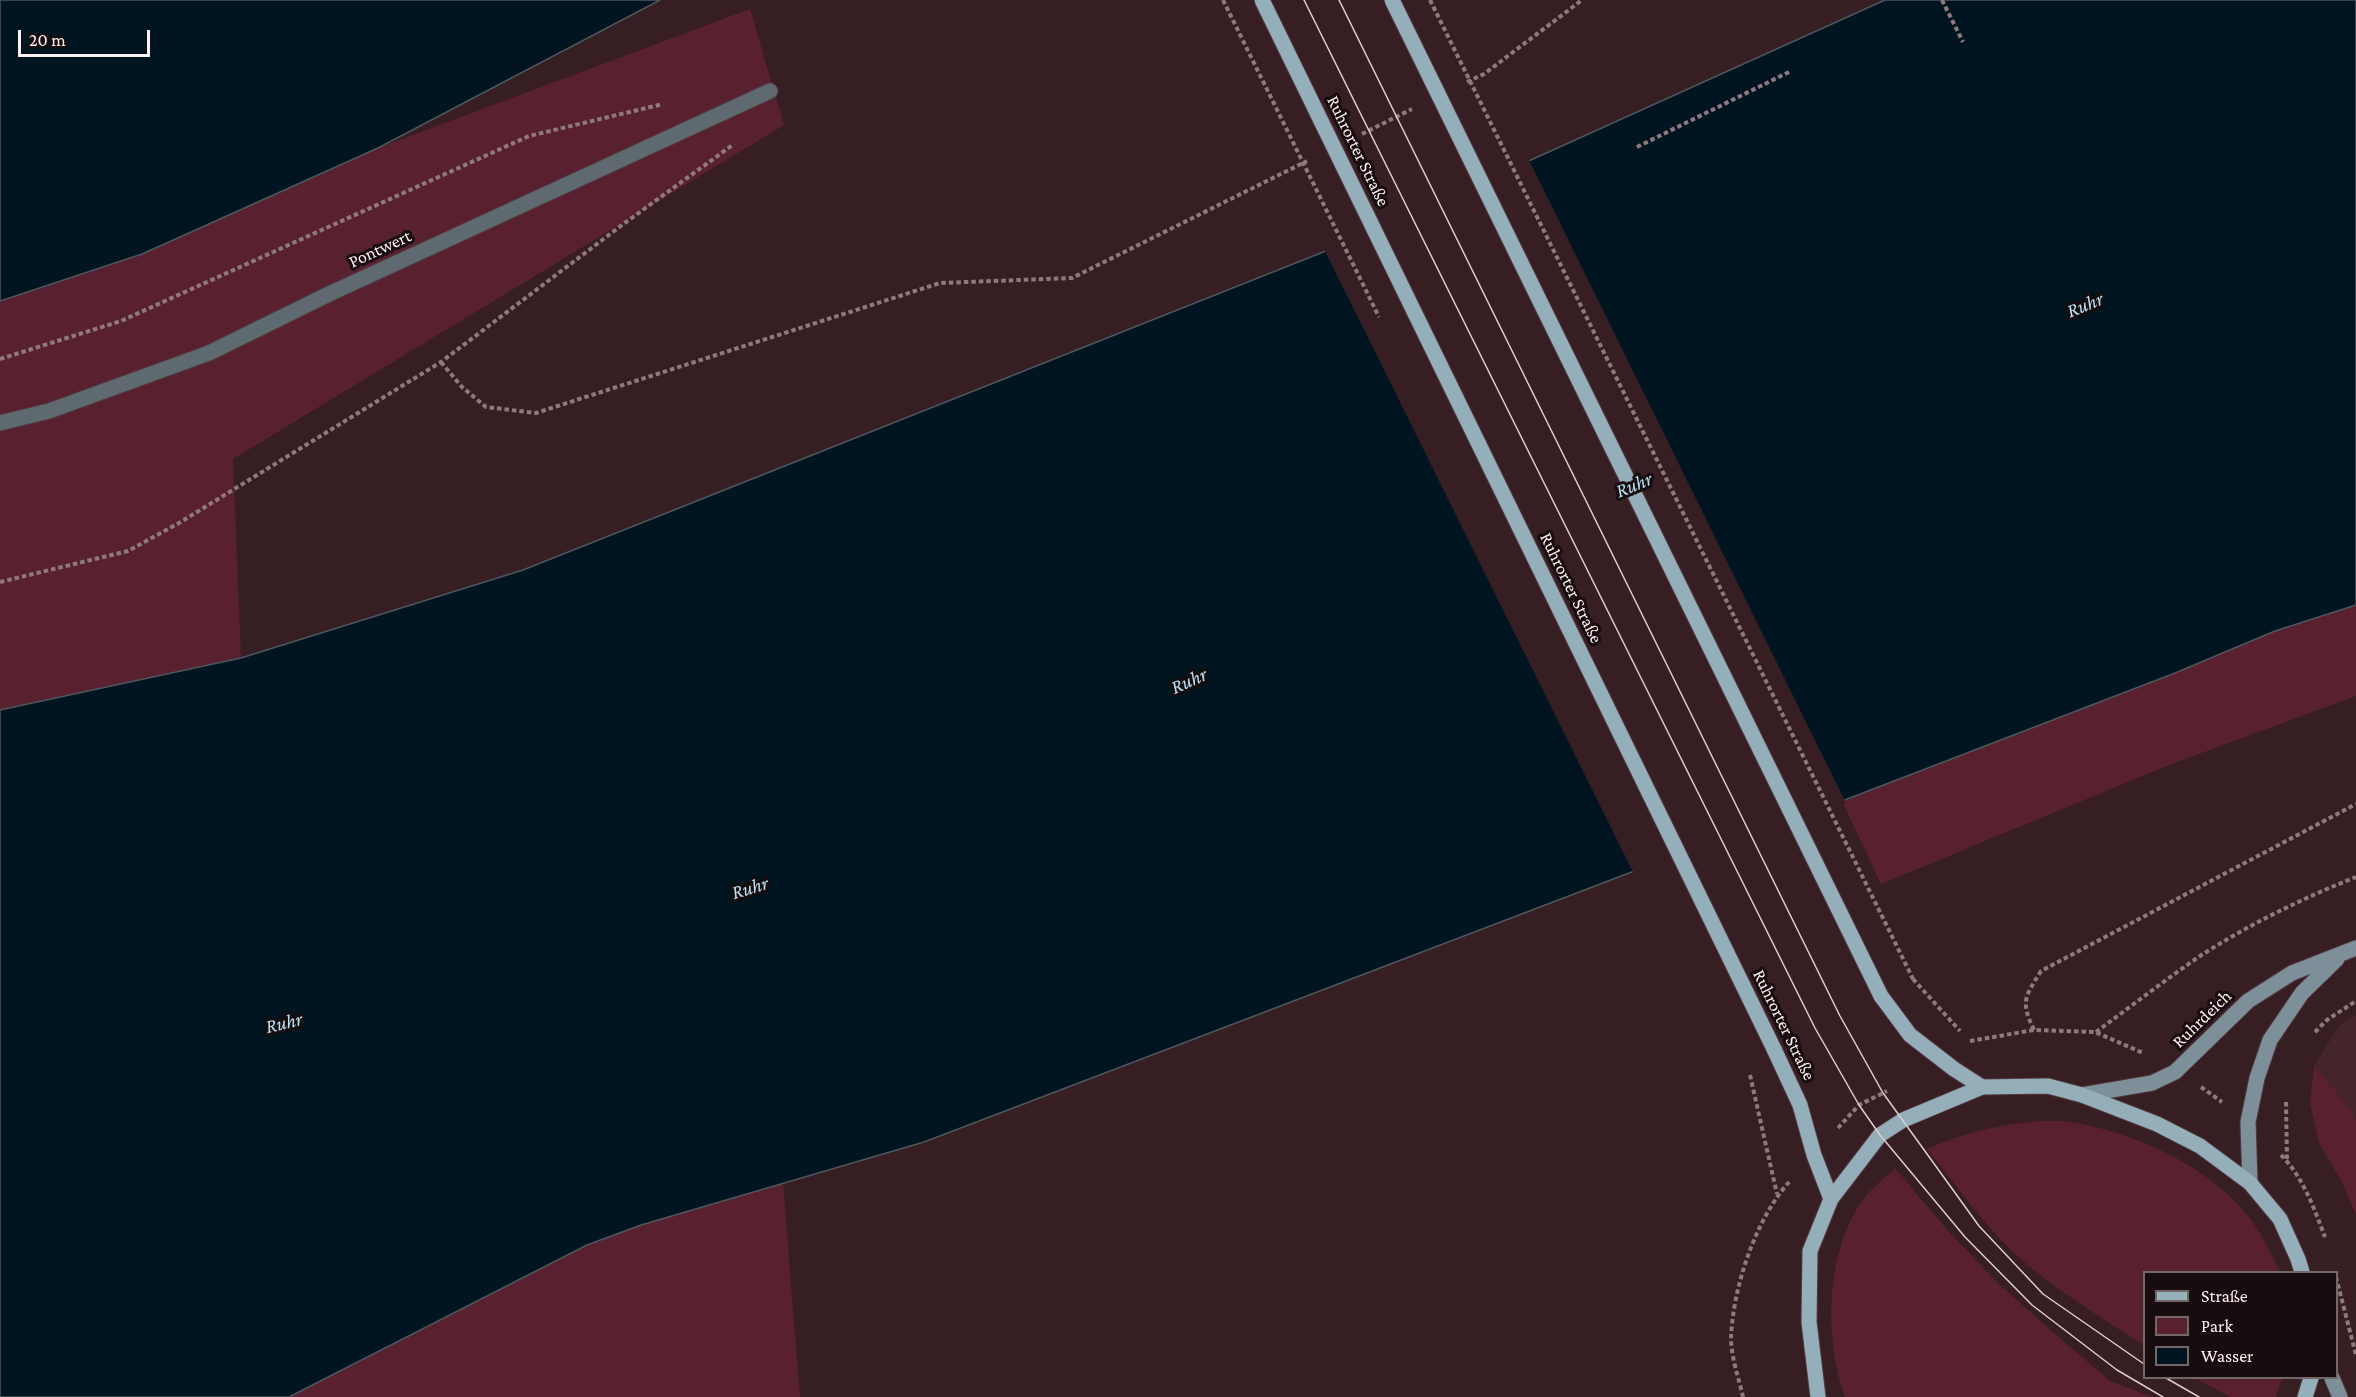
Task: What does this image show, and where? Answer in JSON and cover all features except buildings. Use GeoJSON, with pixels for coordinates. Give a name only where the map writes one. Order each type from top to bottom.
{"type":"FeatureCollection","features":[{"type":"Feature","properties":{"kind":"main road","name":"Ruhrorter Straße"},"geometry":{"type":"LineString","coordinates":[[1262,0],[1774,1049],[1800,1105],[1814,1155],[1831,1199]]}},
{"type":"Feature","properties":{"kind":"main road"},"geometry":{"type":"LineString","coordinates":[[1392,0],[1881,996],[1910,1035],[1954,1069],[1982,1087]]}},
{"type":"Feature","properties":{"kind":"main road","name":"Ruhrdeich"},"geometry":{"type":"LineString","coordinates":[[2082,1095],[2152,1083],[2175,1072],[2248,1001],[2292,973],[2350,951]]}},
{"type":"Feature","properties":{"kind":"main road","name":"Ruhrdeich"},"geometry":{"type":"LineString","coordinates":[[2250,1183],[2248,1122],[2257,1078],[2270,1040],[2302,993],[2350,951]]}},
{"type":"Feature","properties":{"kind":"main road"},"geometry":{"type":"LineString","coordinates":[[1818,1397],[1809,1322],[1810,1251],[1831,1199],[1880,1135],[1903,1120],[1982,1087],[2048,1086],[2082,1095],[2157,1124],[2200,1146],[2250,1183],[2280,1219],[2302,1271]]}},
{"type":"Feature","properties":{"kind":"main road"},"geometry":{"type":"LineString","coordinates":[[2306,1397],[2310,1379]]}},
{"type":"Feature","properties":{"kind":"main road"},"geometry":{"type":"LineString","coordinates":[[2333,1379],[2340,1397]]}},
{"type":"Feature","properties":{"kind":"lane","name":"Pontwert"},"geometry":{"type":"LineString","coordinates":[[0,423],[48,411],[209,353],[329,294],[770,90]]}},
{"type":"Feature","properties":{"kind":"path"},"geometry":{"type":"LineString","coordinates":[[1430,0],[1913,979],[1961,1033]]}},
{"type":"Feature","properties":{"kind":"path"},"geometry":{"type":"LineString","coordinates":[[1463,84],[1484,74],[1582,0]]}},
{"type":"Feature","properties":{"kind":"path"},"geometry":{"type":"LineString","coordinates":[[1942,0],[1963,42]]}},
{"type":"Feature","properties":{"kind":"path"},"geometry":{"type":"LineString","coordinates":[[1637,147],[1791,72]]}},
{"type":"Feature","properties":{"kind":"path"},"geometry":{"type":"LineString","coordinates":[[0,359],[121,321],[529,136],[671,102]]}},
{"type":"Feature","properties":{"kind":"path"},"geometry":{"type":"LineString","coordinates":[[1357,136],[1420,105]]}},
{"type":"Feature","properties":{"kind":"path"},"geometry":{"type":"LineString","coordinates":[[0,582],[128,551],[179,523],[441,362],[736,142]]}},
{"type":"Feature","properties":{"kind":"path"},"geometry":{"type":"LineString","coordinates":[[441,362],[462,387],[486,407],[536,413],[940,283],[1072,278],[1315,157]]}},
{"type":"Feature","properties":{"kind":"path"},"geometry":{"type":"LineString","coordinates":[[2034,1030],[2026,1012],[2026,995],[2041,971],[2356,804]]}},
{"type":"Feature","properties":{"kind":"path"},"geometry":{"type":"LineString","coordinates":[[1968,1041],[2034,1030],[2095,1032],[2201,956],[2245,930],[2328,888],[2356,877]]}},
{"type":"Feature","properties":{"kind":"path"},"geometry":{"type":"LineString","coordinates":[[2312,1036],[2327,1020],[2356,1001]]}},
{"type":"Feature","properties":{"kind":"path"},"geometry":{"type":"LineString","coordinates":[[1743,1397],[1731,1340],[1737,1287],[1758,1233],[1778,1194],[1749,1073]]}},
{"type":"Feature","properties":{"kind":"path"},"geometry":{"type":"LineString","coordinates":[[2287,1095],[2287,1161]]}},
{"type":"Feature","properties":{"kind":"path"},"geometry":{"type":"LineString","coordinates":[[2338,1281],[2356,1355]]}},
{"type":"Feature","properties":{"kind":"shaded area"},"geometry":{"type":"Polygon","coordinates":[[[2356,1015],[2356,1120],[2352,1110],[2314,1066],[2339,1026],[2356,1015]]]}},
{"type":"Feature","properties":{"kind":"green space"},"geometry":{"type":"Polygon","coordinates":[[[750,9],[784,125],[233,459],[241,659],[0,710],[0,301],[142,254],[378,148],[750,9]]]}},
{"type":"Feature","properties":{"kind":"green space"},"geometry":{"type":"Polygon","coordinates":[[[2356,605],[2356,696],[2169,765],[1881,884],[1842,801],[2175,673],[2275,631],[2356,605]]]}},
{"type":"Feature","properties":{"kind":"green space"},"geometry":{"type":"Polygon","coordinates":[[[2314,1066],[2352,1110],[2356,1120],[2356,1214],[2342,1182],[2320,1145],[2310,1104],[2314,1066]]]}},
{"type":"Feature","properties":{"kind":"green space"},"geometry":{"type":"Polygon","coordinates":[[[2038,1121],[2070,1122],[2118,1133],[2168,1154],[2213,1182],[2232,1199],[2249,1217],[2279,1271],[2143,1271],[2143,1344],[2067,1295],[2023,1261],[1985,1222],[1927,1149],[1981,1130],[2038,1121]]]}},
{"type":"Feature","properties":{"kind":"green space"},"geometry":{"type":"Polygon","coordinates":[[[1895,1168],[1948,1231],[2000,1285],[2047,1327],[2110,1381],[2153,1397],[1845,1397],[1838,1373],[1832,1321],[1832,1294],[1836,1267],[1842,1242],[1852,1218],[1865,1197],[1895,1168]]]}},
{"type":"Feature","properties":{"kind":"green space"},"geometry":{"type":"Polygon","coordinates":[[[783,1183],[800,1397],[289,1397],[587,1245],[641,1225],[783,1183]]]}},
{"type":"Feature","properties":{"kind":"green space"},"geometry":{"type":"Polygon","coordinates":[[[2197,1379],[2282,1379],[2276,1397],[2230,1397],[2197,1379]]]}},
{"type":"Feature","properties":{"kind":"water"},"geometry":{"type":"Polygon","coordinates":[[[0,0],[660,0],[378,148],[142,254],[0,301],[0,0]]]}},
{"type":"Feature","properties":{"kind":"water","name":"Ruhr"},"geometry":{"type":"Polygon","coordinates":[[[1885,0],[2356,0],[2356,605],[2275,631],[2175,673],[1842,801],[1671,857],[924,1142],[641,1225],[587,1245],[289,1397],[0,1397],[0,710],[241,658],[523,570],[1356,239],[1885,0]]]}},
{"type":"Feature","properties":{"kind":"pier"},"geometry":{"type":"Polygon","coordinates":[[[1528,158],[1846,803],[1634,874],[1324,249],[1528,158]]]}},
{"type":"Feature","properties":{"kind":"tram line"},"geometry":{"type":"LineString","coordinates":[[1304,0],[1815,1028],[1859,1105],[1880,1135],[1965,1237],[2032,1305],[2117,1370],[2163,1397]]}},
{"type":"Feature","properties":{"kind":"tram line"},"geometry":{"type":"LineString","coordinates":[[1339,0],[1840,1016],[1883,1093],[1979,1226],[2043,1294],[2143,1363]]}},
{"type":"Feature","properties":{"kind":"tram line"},"geometry":{"type":"LineString","coordinates":[[2168,1379],[2199,1397]]}}]}
